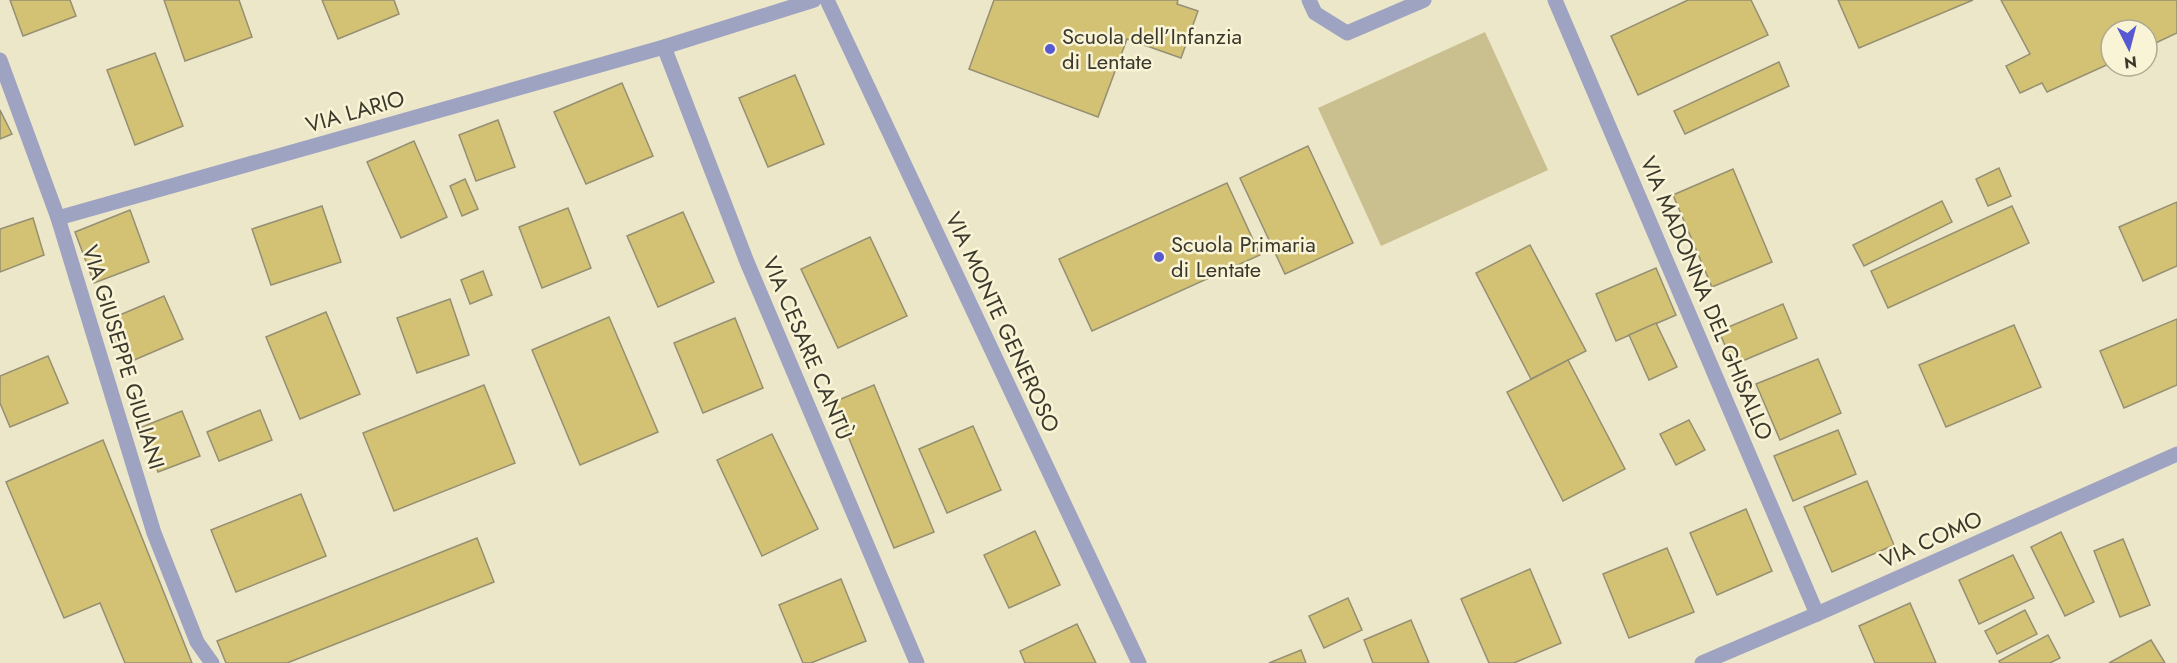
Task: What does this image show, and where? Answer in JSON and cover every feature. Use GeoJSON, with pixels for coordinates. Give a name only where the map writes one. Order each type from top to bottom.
{"type":"FeatureCollection","features":[{"type":"Feature","properties":{"kind":"street","name":"VIA LARIO"},"geometry":{"type":"LineString","coordinates":[[58,218],[664,47],[814,0]]}},
{"type":"Feature","properties":{"kind":"street","name":"VIA MONTE GENEROSO"},"geometry":{"type":"LineString","coordinates":[[827,0],[1139,663]]}},
{"type":"Feature","properties":{"kind":"street"},"geometry":{"type":"LineString","coordinates":[[1309,0],[1315,14],[1347,33],[1424,0]]}},
{"type":"Feature","properties":{"kind":"street","name":"VIA MADONNA DEL GHISALLO"},"geometry":{"type":"LineString","coordinates":[[1555,0],[1817,614]]}},
{"type":"Feature","properties":{"kind":"street","name":"VIA CESARE CANTÙ"},"geometry":{"type":"LineString","coordinates":[[664,47],[747,262],[917,663]]}},
{"type":"Feature","properties":{"kind":"street","name":"VIA GIUSEPPE GIULIANI"},"geometry":{"type":"LineString","coordinates":[[0,60],[58,218],[153,533],[197,642],[212,663]]}},
{"type":"Feature","properties":{"kind":"street","name":"VIA COMO"},"geometry":{"type":"LineString","coordinates":[[1702,663],[2177,454]]}},
{"type":"Feature","properties":{"kind":"shaded area"},"geometry":{"type":"Polygon","coordinates":[[[1485,32],[1548,170],[1381,246],[1318,108],[1485,32]]]}},
{"type":"Feature","properties":{"kind":"building"},"geometry":{"type":"Polygon","coordinates":[[[10,0],[70,0],[76,16],[23,36],[10,0]]]}},
{"type":"Feature","properties":{"kind":"building"},"geometry":{"type":"Polygon","coordinates":[[[164,0],[239,0],[252,37],[185,61],[164,0]]]}},
{"type":"Feature","properties":{"kind":"building"},"geometry":{"type":"Polygon","coordinates":[[[322,0],[394,0],[399,14],[338,39],[322,0]]]}},
{"type":"Feature","properties":{"kind":"building","name":"Scuola dell’Infanzia di Lentate"},"geometry":{"type":"Polygon","coordinates":[[[994,0],[1178,0],[1177,4],[1198,11],[1181,58],[1127,39],[1098,117],[969,69],[994,0]]]}},
{"type":"Feature","properties":{"kind":"building"},"geometry":{"type":"Polygon","coordinates":[[[1688,0],[1751,0],[1768,35],[1638,95],[1611,36],[1688,0]]]}},
{"type":"Feature","properties":{"kind":"building"},"geometry":{"type":"Polygon","coordinates":[[[1838,0],[1973,0],[1859,48],[1838,0]]]}},
{"type":"Feature","properties":{"kind":"building"},"geometry":{"type":"Polygon","coordinates":[[[2001,0],[2177,0],[2177,33],[2159,41],[2159,18],[2099,18],[2099,68],[2047,92],[2042,83],[2020,93],[2006,66],[2030,54],[2001,0]]]}},
{"type":"Feature","properties":{"kind":"building"},"geometry":{"type":"Polygon","coordinates":[[[155,53],[183,126],[135,145],[107,70],[155,53]]]}},
{"type":"Feature","properties":{"kind":"building"},"geometry":{"type":"Polygon","coordinates":[[[1779,62],[1789,86],[1685,134],[1674,111],[1779,62]]]}},
{"type":"Feature","properties":{"kind":"building"},"geometry":{"type":"Polygon","coordinates":[[[795,75],[824,144],[768,167],[739,98],[795,75]]]}},
{"type":"Feature","properties":{"kind":"building"},"geometry":{"type":"Polygon","coordinates":[[[622,83],[653,156],[586,184],[554,112],[622,83]]]}},
{"type":"Feature","properties":{"kind":"building"},"geometry":{"type":"Polygon","coordinates":[[[0,110],[12,134],[0,139],[0,110]]]}},
{"type":"Feature","properties":{"kind":"building"},"geometry":{"type":"Polygon","coordinates":[[[498,120],[515,167],[476,181],[459,135],[498,120]]]}},
{"type":"Feature","properties":{"kind":"building"},"geometry":{"type":"Polygon","coordinates":[[[414,141],[447,217],[401,238],[367,162],[414,141]]]}},
{"type":"Feature","properties":{"kind":"building"},"geometry":{"type":"Polygon","coordinates":[[[1308,146],[1353,243],[1285,274],[1240,178],[1308,146]]]}},
{"type":"Feature","properties":{"kind":"building"},"geometry":{"type":"Polygon","coordinates":[[[1999,168],[2011,196],[1988,206],[1976,179],[1999,168]]]}},
{"type":"Feature","properties":{"kind":"building"},"geometry":{"type":"Polygon","coordinates":[[[1733,169],[1772,262],[1712,287],[1673,195],[1733,169]]]}},
{"type":"Feature","properties":{"kind":"building"},"geometry":{"type":"Polygon","coordinates":[[[465,179],[478,209],[462,216],[450,186],[465,179]]]}},
{"type":"Feature","properties":{"kind":"building","name":"Scuola Primaria di Lentate"},"geometry":{"type":"Polygon","coordinates":[[[1227,183],[1260,255],[1092,331],[1059,259],[1227,183]]]}},
{"type":"Feature","properties":{"kind":"building"},"geometry":{"type":"Polygon","coordinates":[[[1942,201],[1952,222],[1864,266],[1853,245],[1942,201]]]}},
{"type":"Feature","properties":{"kind":"building"},"geometry":{"type":"Polygon","coordinates":[[[2177,202],[2177,266],[2143,281],[2119,227],[2177,202]]]}},
{"type":"Feature","properties":{"kind":"building"},"geometry":{"type":"Polygon","coordinates":[[[322,206],[341,262],[271,285],[252,229],[322,206]]]}},
{"type":"Feature","properties":{"kind":"building"},"geometry":{"type":"Polygon","coordinates":[[[2012,206],[2029,243],[1888,308],[1871,271],[2012,206]]]}},
{"type":"Feature","properties":{"kind":"building"},"geometry":{"type":"Polygon","coordinates":[[[568,208],[591,268],[542,288],[519,227],[568,208]]]}},
{"type":"Feature","properties":{"kind":"building"},"geometry":{"type":"Polygon","coordinates":[[[130,210],[149,262],[94,283],[75,232],[130,210]]]}},
{"type":"Feature","properties":{"kind":"building"},"geometry":{"type":"Polygon","coordinates":[[[683,212],[714,282],[658,307],[627,236],[683,212]]]}},
{"type":"Feature","properties":{"kind":"building"},"geometry":{"type":"Polygon","coordinates":[[[33,218],[44,255],[0,272],[0,229],[33,218]]]}},
{"type":"Feature","properties":{"kind":"building"},"geometry":{"type":"Polygon","coordinates":[[[870,237],[907,316],[838,348],[801,269],[870,237]]]}},
{"type":"Feature","properties":{"kind":"building"},"geometry":{"type":"Polygon","coordinates":[[[1530,245],[1586,351],[1531,379],[1476,273],[1530,245]]]}},
{"type":"Feature","properties":{"kind":"building"},"geometry":{"type":"Polygon","coordinates":[[[1656,268],[1676,315],[1616,341],[1596,294],[1656,268]]]}},
{"type":"Feature","properties":{"kind":"building"},"geometry":{"type":"Polygon","coordinates":[[[483,271],[492,295],[470,304],[461,280],[483,271]]]}},
{"type":"Feature","properties":{"kind":"building"},"geometry":{"type":"Polygon","coordinates":[[[164,296],[183,339],[125,364],[106,321],[164,296]]]}},
{"type":"Feature","properties":{"kind":"building"},"geometry":{"type":"Polygon","coordinates":[[[450,299],[469,355],[417,373],[397,318],[450,299]]]}},
{"type":"Feature","properties":{"kind":"building"},"geometry":{"type":"Polygon","coordinates":[[[1783,304],[1797,338],[1733,365],[1719,331],[1783,304]]]}},
{"type":"Feature","properties":{"kind":"building"},"geometry":{"type":"Polygon","coordinates":[[[326,312],[360,394],[300,419],[266,337],[326,312]]]}},
{"type":"Feature","properties":{"kind":"building"},"geometry":{"type":"Polygon","coordinates":[[[609,317],[658,432],[580,465],[532,350],[609,317]]]}},
{"type":"Feature","properties":{"kind":"building"},"geometry":{"type":"Polygon","coordinates":[[[735,318],[763,388],[703,413],[674,343],[735,318]]]}},
{"type":"Feature","properties":{"kind":"building"},"geometry":{"type":"Polygon","coordinates":[[[2177,319],[2177,385],[2124,408],[2100,351],[2177,319]]]}},
{"type":"Feature","properties":{"kind":"building"},"geometry":{"type":"Polygon","coordinates":[[[1656,323],[1677,367],[1649,380],[1629,335],[1656,323]]]}},
{"type":"Feature","properties":{"kind":"building"},"geometry":{"type":"Polygon","coordinates":[[[2014,325],[2041,387],[1946,427],[1919,365],[2014,325]]]}},
{"type":"Feature","properties":{"kind":"building"},"geometry":{"type":"Polygon","coordinates":[[[48,356],[68,403],[10,427],[0,403],[0,376],[48,356]]]}},
{"type":"Feature","properties":{"kind":"building"},"geometry":{"type":"Polygon","coordinates":[[[1818,359],[1841,413],[1780,440],[1756,384],[1818,359]]]}},
{"type":"Feature","properties":{"kind":"building"},"geometry":{"type":"Polygon","coordinates":[[[1568,360],[1625,469],[1563,501],[1507,392],[1568,360]]]}},
{"type":"Feature","properties":{"kind":"building"},"geometry":{"type":"Polygon","coordinates":[[[484,385],[515,463],[394,511],[363,433],[484,385]]]}},
{"type":"Feature","properties":{"kind":"building"},"geometry":{"type":"Polygon","coordinates":[[[874,385],[934,532],[894,548],[834,402],[874,385]]]}},
{"type":"Feature","properties":{"kind":"building"},"geometry":{"type":"Polygon","coordinates":[[[260,410],[272,440],[219,461],[207,432],[260,410]]]}},
{"type":"Feature","properties":{"kind":"building"},"geometry":{"type":"Polygon","coordinates":[[[182,411],[200,456],[158,472],[142,427],[182,411]]]}},
{"type":"Feature","properties":{"kind":"building"},"geometry":{"type":"Polygon","coordinates":[[[1689,420],[1705,450],[1676,465],[1660,434],[1689,420]]]}},
{"type":"Feature","properties":{"kind":"building"},"geometry":{"type":"Polygon","coordinates":[[[973,426],[1001,490],[947,513],[919,449],[973,426]]]}},
{"type":"Feature","properties":{"kind":"building"},"geometry":{"type":"Polygon","coordinates":[[[1838,430],[1856,474],[1793,501],[1774,456],[1838,430]]]}},
{"type":"Feature","properties":{"kind":"building"},"geometry":{"type":"Polygon","coordinates":[[[772,434],[818,529],[762,556],[717,460],[772,434]]]}},
{"type":"Feature","properties":{"kind":"building"},"geometry":{"type":"Polygon","coordinates":[[[103,440],[192,663],[125,663],[100,603],[64,618],[6,482],[103,440]]]}},
{"type":"Feature","properties":{"kind":"building"},"geometry":{"type":"Polygon","coordinates":[[[1867,481],[1894,545],[1832,572],[1804,507],[1867,481]]]}},
{"type":"Feature","properties":{"kind":"building"},"geometry":{"type":"Polygon","coordinates":[[[301,494],[326,556],[236,592],[211,530],[301,494]]]}},
{"type":"Feature","properties":{"kind":"building"},"geometry":{"type":"Polygon","coordinates":[[[1746,509],[1772,571],[1717,595],[1690,533],[1746,509]]]}},
{"type":"Feature","properties":{"kind":"building"},"geometry":{"type":"Polygon","coordinates":[[[1035,531],[1060,585],[1009,608],[984,555],[1035,531]]]}},
{"type":"Feature","properties":{"kind":"building"},"geometry":{"type":"Polygon","coordinates":[[[2061,532],[2094,602],[2065,616],[2031,547],[2061,532]]]}},
{"type":"Feature","properties":{"kind":"building"},"geometry":{"type":"Polygon","coordinates":[[[477,538],[494,582],[287,663],[226,663],[217,641],[477,538]]]}},
{"type":"Feature","properties":{"kind":"building"},"geometry":{"type":"Polygon","coordinates":[[[2123,539],[2150,605],[2120,617],[2094,551],[2123,539]]]}},
{"type":"Feature","properties":{"kind":"building"},"geometry":{"type":"Polygon","coordinates":[[[1667,548],[1694,612],[1629,638],[1603,574],[1667,548]]]}},
{"type":"Feature","properties":{"kind":"building"},"geometry":{"type":"Polygon","coordinates":[[[2013,555],[2034,598],[1979,624],[1959,580],[2013,555]]]}},
{"type":"Feature","properties":{"kind":"building"},"geometry":{"type":"Polygon","coordinates":[[[1530,569],[1561,643],[1514,663],[1489,663],[1461,599],[1530,569]]]}},
{"type":"Feature","properties":{"kind":"building"},"geometry":{"type":"Polygon","coordinates":[[[841,579],[866,641],[811,663],[803,663],[779,605],[841,579]]]}},
{"type":"Feature","properties":{"kind":"building"},"geometry":{"type":"Polygon","coordinates":[[[1348,598],[1362,630],[1324,648],[1309,616],[1348,598]]]}},
{"type":"Feature","properties":{"kind":"building"},"geometry":{"type":"Polygon","coordinates":[[[1910,603],[1936,663],[1875,663],[1859,626],[1910,603]]]}},
{"type":"Feature","properties":{"kind":"building"},"geometry":{"type":"Polygon","coordinates":[[[2025,610],[2037,634],[1997,654],[1985,631],[2025,610]]]}},
{"type":"Feature","properties":{"kind":"building"},"geometry":{"type":"Polygon","coordinates":[[[1411,620],[1429,663],[1373,663],[1364,640],[1411,620]]]}},
{"type":"Feature","properties":{"kind":"building"},"geometry":{"type":"Polygon","coordinates":[[[1077,624],[1096,663],[1025,663],[1020,651],[1077,624]]]}},
{"type":"Feature","properties":{"kind":"building"},"geometry":{"type":"Polygon","coordinates":[[[2048,635],[2060,658],[2050,663],[2000,663],[1999,661],[2048,635]]]}},
{"type":"Feature","properties":{"kind":"building"},"geometry":{"type":"Polygon","coordinates":[[[2151,640],[2165,663],[2109,663],[2151,640]]]}},
{"type":"Feature","properties":{"kind":"building"},"geometry":{"type":"Polygon","coordinates":[[[1301,650],[1306,663],[1269,663],[1301,650]]]}},
{"type":"Feature","properties":{"kind":"place","name":"Scuola dell’Infanzia di Lentate"},"geometry":{"type":"Point","coordinates":[1050,49]}},
{"type":"Feature","properties":{"kind":"place","name":"Scuola Primaria di Lentate"},"geometry":{"type":"Point","coordinates":[1159,257]}}]}
